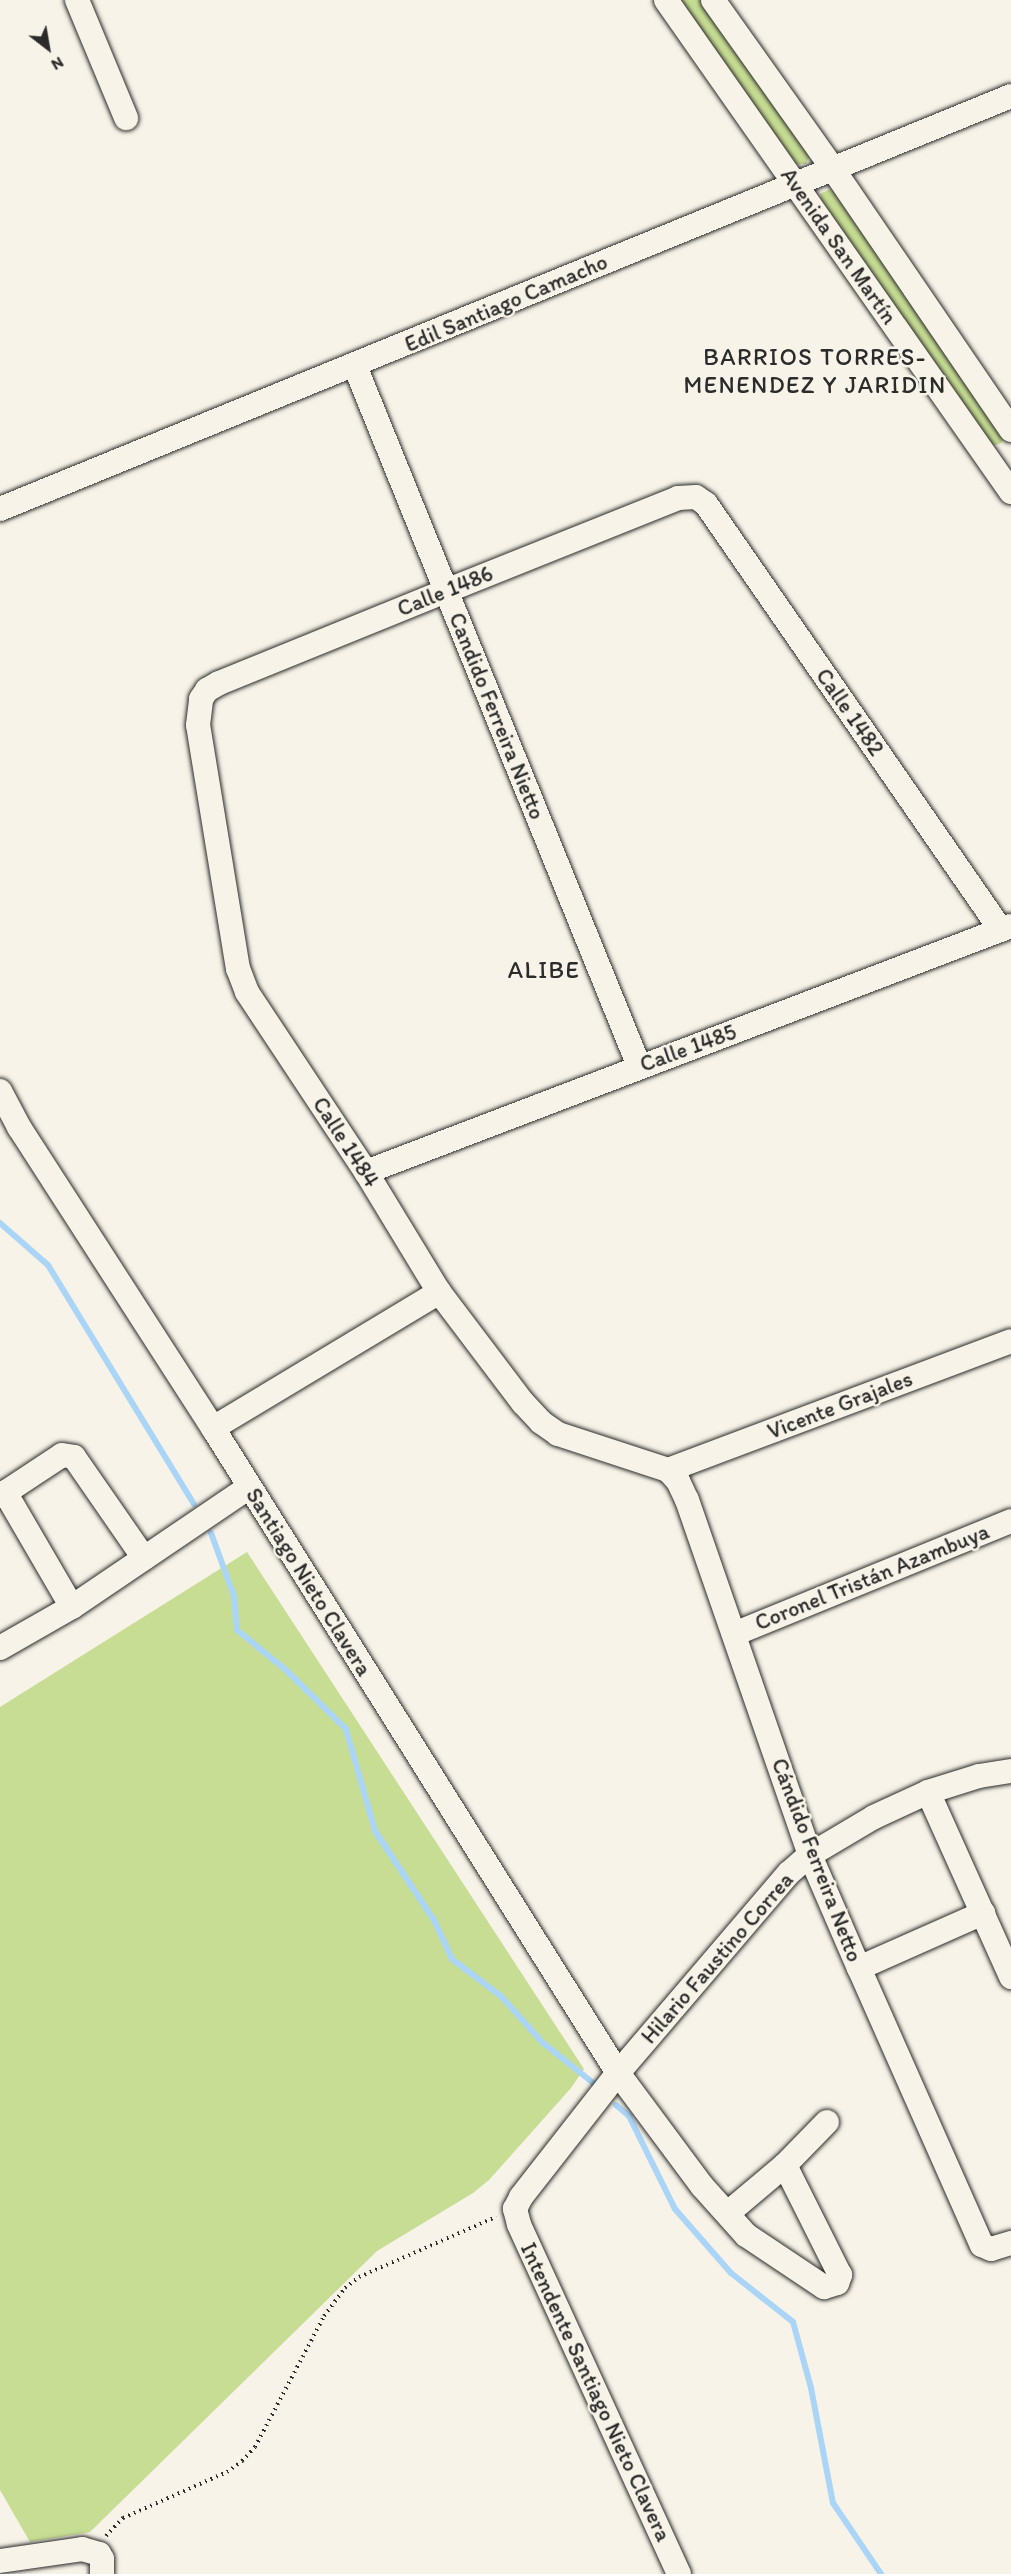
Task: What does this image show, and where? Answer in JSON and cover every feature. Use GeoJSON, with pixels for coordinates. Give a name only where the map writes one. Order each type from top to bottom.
{"type":"FeatureCollection","features":[{"type":"Feature","properties":{"kind":"street"},"geometry":{"type":"LineString","coordinates":[[77,0],[126,118]]}},
{"type":"Feature","properties":{"kind":"street","name":"Avenida San Martín"},"geometry":{"type":"LineString","coordinates":[[666,0],[795,183],[1002,461],[1011,492]]}},
{"type":"Feature","properties":{"kind":"street","name":"Avenida San Martín"},"geometry":{"type":"LineString","coordinates":[[712,0],[833,169],[1011,429]]}},
{"type":"Feature","properties":{"kind":"street","name":"Edil Santiago Camacho"},"geometry":{"type":"LineString","coordinates":[[0,510],[1011,96]]}},
{"type":"Feature","properties":{"kind":"street","name":"Candido Ferreira Nietto"},"geometry":{"type":"LineString","coordinates":[[355,366],[639,1066]]}},
{"type":"Feature","properties":{"kind":"street","name":"Calle 1486"},"geometry":{"type":"LineString","coordinates":[[201,699],[207,690],[219,683],[678,498],[696,497]]}},
{"type":"Feature","properties":{"kind":"street","name":"Calle 1482"},"geometry":{"type":"LineString","coordinates":[[696,497],[706,504],[1006,928]]}},
{"type":"Feature","properties":{"kind":"street","name":"Calle 1484"},"geometry":{"type":"LineString","coordinates":[[201,699],[198,725],[238,969],[247,993],[366,1172],[439,1292],[523,1403],[541,1422],[558,1434],[668,1470]]}},
{"type":"Feature","properties":{"kind":"street","name":"Calle 1485"},"geometry":{"type":"LineString","coordinates":[[366,1172],[1006,928]]}},
{"type":"Feature","properties":{"kind":"street","name":"Santiago Nieto Clavera"},"geometry":{"type":"LineString","coordinates":[[0,1091],[19,1127],[213,1428],[618,2073],[702,2186],[746,2235],[825,2287],[837,2283],[840,2275],[785,2165]]}},
{"type":"Feature","properties":{"kind":"street"},"geometry":{"type":"LineString","coordinates":[[213,1428],[439,1292]]}},
{"type":"Feature","properties":{"kind":"street","name":"Vicente Grajales"},"geometry":{"type":"LineString","coordinates":[[668,1470],[1011,1341]]}},
{"type":"Feature","properties":{"kind":"street"},"geometry":{"type":"LineString","coordinates":[[72,1607],[3,1494],[62,1455],[74,1457],[144,1558]]}},
{"type":"Feature","properties":{"kind":"street","name":"Cándido Ferreira Netto"},"geometry":{"type":"LineString","coordinates":[[668,1470],[678,1481],[687,1500],[810,1855],[982,2246],[991,2249],[1011,2243]]}},
{"type":"Feature","properties":{"kind":"street"},"geometry":{"type":"LineString","coordinates":[[0,1648],[72,1607],[249,1487]]}},
{"type":"Feature","properties":{"kind":"street","name":"Coronel Tristán Azambuya"},"geometry":{"type":"LineString","coordinates":[[734,1634],[1011,1521]]}},
{"type":"Feature","properties":{"kind":"street","name":"Hilario Faustino Correa"},"geometry":{"type":"LineString","coordinates":[[515,2209],[521,2197],[618,2073],[789,1873],[810,1855],[874,1817],[928,1792],[979,1776],[1011,1771]]}},
{"type":"Feature","properties":{"kind":"street"},"geometry":{"type":"LineString","coordinates":[[928,1792],[1011,1977]]}},
{"type":"Feature","properties":{"kind":"street"},"geometry":{"type":"LineString","coordinates":[[859,1968],[983,1913]]}},
{"type":"Feature","properties":{"kind":"street"},"geometry":{"type":"LineString","coordinates":[[728,2213],[785,2165],[827,2122]]}},
{"type":"Feature","properties":{"kind":"street","name":"Intendente Santiago Nieto Clavera"},"geometry":{"type":"LineString","coordinates":[[515,2209],[519,2224],[679,2574]]}},
{"type":"Feature","properties":{"kind":"street"},"geometry":{"type":"LineString","coordinates":[[0,2561],[82,2549],[94,2551],[102,2559],[102,2574]]}},
{"type":"Feature","properties":{"kind":"path"},"geometry":{"type":"LineString","coordinates":[[94,2551],[123,2518],[226,2472],[242,2461],[255,2447],[324,2316],[333,2301],[345,2288],[359,2277],[515,2209]]}},
{"type":"Feature","properties":{"kind":"green space"},"geometry":{"type":"Polygon","coordinates":[[[680,0],[701,0],[810,155],[806,164],[796,164],[680,0]]]}},
{"type":"Feature","properties":{"kind":"green space"},"geometry":{"type":"Polygon","coordinates":[[[830,189],[834,191],[1004,439],[1000,444],[994,445],[988,442],[821,200],[820,194],[830,189]]]}},
{"type":"Feature","properties":{"kind":"green space"},"geometry":{"type":"Polygon","coordinates":[[[247,1552],[584,2069],[571,2088],[489,2180],[473,2193],[377,2251],[90,2532],[30,2542],[0,2490],[0,1707],[247,1552]]]}},
{"type":"Feature","properties":{"kind":"waterway"},"geometry":{"type":"LineString","coordinates":[[0,1223],[48,1265],[194,1504]]}},
{"type":"Feature","properties":{"kind":"waterway"},"geometry":{"type":"LineString","coordinates":[[211,1533],[234,1596],[237,1630],[286,1670],[346,1729],[375,1831],[434,1920],[452,1959],[501,1996],[542,2042],[597,2086]]}},
{"type":"Feature","properties":{"kind":"waterway"},"geometry":{"type":"LineString","coordinates":[[616,2105],[629,2116],[675,2209],[731,2273],[793,2322],[811,2388],[833,2503],[881,2574]]}},
{"type":"Feature","properties":{"kind":"district","name":"BARRIOS TORRES- MENENDEZ Y JARIDIN"},"geometry":{"type":"Point","coordinates":[815,371]}},
{"type":"Feature","properties":{"kind":"district","name":"ALIBE"},"geometry":{"type":"Point","coordinates":[544,970]}}]}
